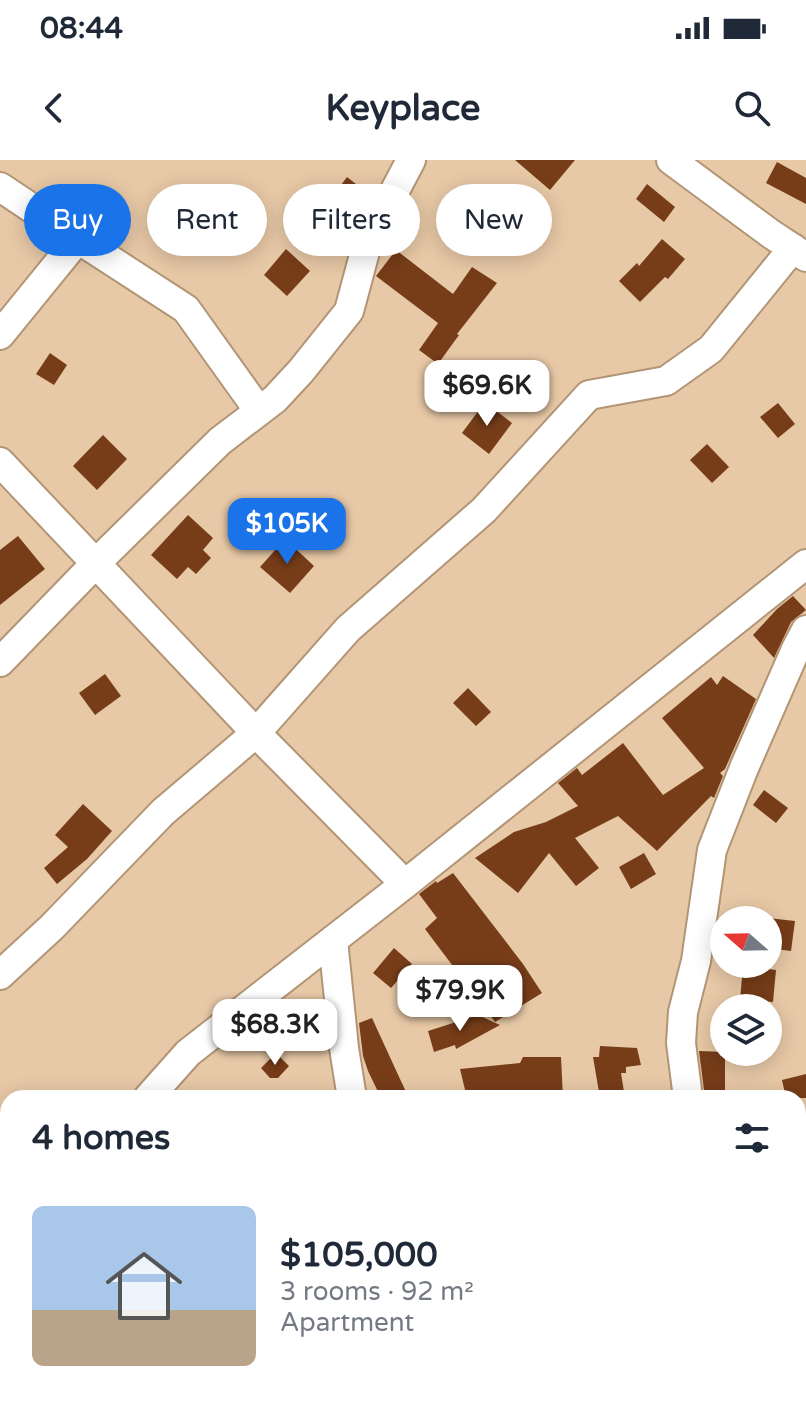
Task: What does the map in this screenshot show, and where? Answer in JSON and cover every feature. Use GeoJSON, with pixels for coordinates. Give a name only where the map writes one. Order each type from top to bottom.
{"type":"FeatureCollection","features":[{"type":"Feature","properties":{"kind":"street"},"geometry":{"type":"LineString","coordinates":[[0,662],[220,441],[275,399],[301,371],[349,311],[367,244],[411,160]]}},
{"type":"Feature","properties":{"kind":"street"},"geometry":{"type":"LineString","coordinates":[[0,975],[52,927],[163,812],[256,733],[348,629],[484,510],[589,395],[666,381],[711,349],[800,253],[671,160]]}},
{"type":"Feature","properties":{"kind":"street"},"geometry":{"type":"LineString","coordinates":[[0,187],[24,203]]}},
{"type":"Feature","properties":{"kind":"street"},"geometry":{"type":"LineString","coordinates":[[0,335],[64,256]]}},
{"type":"Feature","properties":{"kind":"street"},"geometry":{"type":"LineString","coordinates":[[104,256],[186,309],[259,411]]}},
{"type":"Feature","properties":{"kind":"street"},"geometry":{"type":"LineString","coordinates":[[0,462],[256,733],[405,884]]}},
{"type":"Feature","properties":{"kind":"street"},"geometry":{"type":"LineString","coordinates":[[155,1090],[188,1053],[806,564]]}},
{"type":"Feature","properties":{"kind":"street"},"geometry":{"type":"LineString","coordinates":[[687,1090],[681,1043],[683,1012],[696,961],[712,850],[744,768],[806,630]]}},
{"type":"Feature","properties":{"kind":"street"},"geometry":{"type":"LineString","coordinates":[[333,940],[351,1090]]}},
{"type":"Feature","properties":{"kind":"building"},"geometry":{"type":"Polygon","coordinates":[[[515,160],[575,160],[552,188],[552,184],[543,184],[515,160]]]}},
{"type":"Feature","properties":{"kind":"building"},"geometry":{"type":"Polygon","coordinates":[[[777,162],[806,178],[806,204],[766,183],[777,162]]]}},
{"type":"Feature","properties":{"kind":"building"},"geometry":{"type":"Polygon","coordinates":[[[347,177],[356,184],[342,184],[347,177]]]}},
{"type":"Feature","properties":{"kind":"building"},"geometry":{"type":"Polygon","coordinates":[[[647,184],[675,207],[664,222],[636,199],[647,184]]]}},
{"type":"Feature","properties":{"kind":"building"},"geometry":{"type":"Polygon","coordinates":[[[662,239],[685,259],[668,279],[665,277],[640,302],[619,281],[637,263],[639,266],[662,239]]]}},
{"type":"Feature","properties":{"kind":"building"},"geometry":{"type":"Polygon","coordinates":[[[283,253],[283,256],[294,256],[310,271],[287,296],[264,275],[283,253]]]}},
{"type":"Feature","properties":{"kind":"building"},"geometry":{"type":"Polygon","coordinates":[[[391,256],[404,256],[453,294],[472,267],[497,283],[438,364],[419,350],[438,323],[376,276],[391,256]]]}},
{"type":"Feature","properties":{"kind":"building"},"geometry":{"type":"Polygon","coordinates":[[[50,353],[67,365],[54,385],[36,374],[50,353]]]}},
{"type":"Feature","properties":{"kind":"building"},"geometry":{"type":"Polygon","coordinates":[[[485,402],[512,423],[489,454],[462,433],[485,402]]]}},
{"type":"Feature","properties":{"kind":"building"},"geometry":{"type":"Polygon","coordinates":[[[778,403],[795,424],[778,438],[760,417],[778,403]]]}},
{"type":"Feature","properties":{"kind":"building"},"geometry":{"type":"Polygon","coordinates":[[[103,435],[127,459],[97,490],[73,466],[103,435]]]}},
{"type":"Feature","properties":{"kind":"building"},"geometry":{"type":"Polygon","coordinates":[[[707,444],[729,467],[712,483],[690,460],[707,444]]]}},
{"type":"Feature","properties":{"kind":"building"},"geometry":{"type":"Polygon","coordinates":[[[188,515],[213,538],[203,550],[211,558],[196,574],[188,567],[177,579],[151,555],[188,515]]]}},
{"type":"Feature","properties":{"kind":"building"},"geometry":{"type":"Polygon","coordinates":[[[18,536],[45,569],[0,605],[0,550],[18,536]]]}},
{"type":"Feature","properties":{"kind":"building"},"geometry":{"type":"Polygon","coordinates":[[[285,539],[314,566],[290,593],[260,567],[285,539]]]}},
{"type":"Feature","properties":{"kind":"building"},"geometry":{"type":"Polygon","coordinates":[[[793,596],[806,610],[791,622],[774,658],[753,635],[793,596]]]}},
{"type":"Feature","properties":{"kind":"building"},"geometry":{"type":"Polygon","coordinates":[[[105,674],[121,696],[95,715],[79,693],[105,674]]]}},
{"type":"Feature","properties":{"kind":"building"},"geometry":{"type":"Polygon","coordinates":[[[723,676],[756,699],[725,769],[720,773],[723,776],[714,798],[711,796],[657,851],[618,816],[575,838],[599,868],[576,886],[549,853],[518,893],[475,858],[514,832],[546,822],[578,806],[558,783],[577,768],[582,775],[623,743],[663,795],[704,768],[662,718],[711,677],[717,685],[723,676]]]}},
{"type":"Feature","properties":{"kind":"building"},"geometry":{"type":"Polygon","coordinates":[[[468,688],[491,712],[476,726],[453,703],[468,688]]]}},
{"type":"Feature","properties":{"kind":"building"},"geometry":{"type":"Polygon","coordinates":[[[764,790],[788,808],[776,823],[753,805],[764,790]]]}},
{"type":"Feature","properties":{"kind":"building"},"geometry":{"type":"Polygon","coordinates":[[[83,804],[112,831],[87,859],[57,884],[44,868],[68,847],[55,835],[83,804]]]}},
{"type":"Feature","properties":{"kind":"building"},"geometry":{"type":"Polygon","coordinates":[[[644,853],[656,874],[631,889],[619,867],[644,853]]]}},
{"type":"Feature","properties":{"kind":"building"},"geometry":{"type":"Polygon","coordinates":[[[453,873],[542,993],[495,1022],[425,929],[437,918],[419,894],[453,873]]]}},
{"type":"Feature","properties":{"kind":"building"},"geometry":{"type":"Polygon","coordinates":[[[782,920],[795,921],[791,951],[782,950],[782,920]]]}},
{"type":"Feature","properties":{"kind":"building"},"geometry":{"type":"Polygon","coordinates":[[[394,948],[412,964],[391,988],[373,973],[394,948]]]}},
{"type":"Feature","properties":{"kind":"building"},"geometry":{"type":"Polygon","coordinates":[[[742,978],[775,978],[774,994],[741,994],[742,978]]]}},
{"type":"Feature","properties":{"kind":"building"},"geometry":{"type":"Polygon","coordinates":[[[478,1015],[500,1025],[456,1049],[455,1045],[434,1052],[428,1031],[478,1015]]]}},
{"type":"Feature","properties":{"kind":"building"},"geometry":{"type":"Polygon","coordinates":[[[372,1018],[405,1090],[377,1090],[363,1056],[359,1023],[372,1018]]]}},
{"type":"Feature","properties":{"kind":"building"},"geometry":{"type":"Polygon","coordinates":[[[600,1046],[637,1048],[641,1065],[626,1067],[626,1073],[621,1073],[624,1090],[599,1090],[593,1057],[599,1057],[600,1046]]]}},
{"type":"Feature","properties":{"kind":"building"},"geometry":{"type":"Polygon","coordinates":[[[699,1051],[710,1051],[710,1066],[725,1066],[725,1090],[704,1090],[699,1051]]]}},
{"type":"Feature","properties":{"kind":"building"},"geometry":{"type":"Polygon","coordinates":[[[276,1053],[289,1066],[278,1078],[270,1078],[261,1068],[276,1053]]]}},
{"type":"Feature","properties":{"kind":"building"},"geometry":{"type":"Polygon","coordinates":[[[523,1057],[561,1057],[563,1090],[465,1090],[460,1069],[520,1063],[523,1057]]]}},
{"type":"Feature","properties":{"kind":"building"},"geometry":{"type":"Polygon","coordinates":[[[806,1074],[806,1090],[784,1090],[782,1080],[806,1074]]]}}]}
